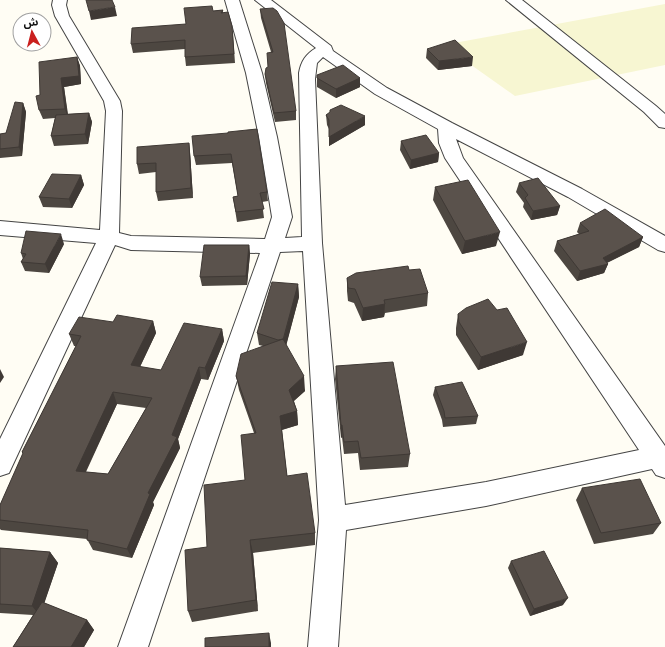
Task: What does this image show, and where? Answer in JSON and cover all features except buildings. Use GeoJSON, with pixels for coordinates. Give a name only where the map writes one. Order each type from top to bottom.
{"type":"FeatureCollection","features":[{"type":"Feature","properties":{"kind":"street"},"geometry":{"type":"LineString","coordinates":[[0,465],[109,237],[113,106],[109,94],[62,16],[59,5],[60,0]]}},
{"type":"Feature","properties":{"kind":"street"},"geometry":{"type":"LineString","coordinates":[[134,647],[282,217],[268,137],[255,80],[232,0]]}},
{"type":"Feature","properties":{"kind":"street"},"geometry":{"type":"LineString","coordinates":[[262,0],[326,49],[325,52],[381,92],[575,193],[665,246]]}},
{"type":"Feature","properties":{"kind":"street"},"geometry":{"type":"LineString","coordinates":[[513,0],[650,109],[665,123]]}},
{"type":"Feature","properties":{"kind":"street"},"geometry":{"type":"LineString","coordinates":[[323,647],[333,520],[312,243],[307,118],[307,68],[313,56],[326,49]]}},
{"type":"Feature","properties":{"kind":"street"},"geometry":{"type":"LineString","coordinates":[[333,520],[662,462],[454,158],[448,143],[446,127]]}},
{"type":"Feature","properties":{"kind":"street"},"geometry":{"type":"LineString","coordinates":[[0,228],[109,237],[130,243],[272,246],[312,243]]}},
{"type":"Feature","properties":{"kind":"green space"},"geometry":{"type":"Polygon","coordinates":[[[665,4],[665,65],[515,96],[443,45],[665,4]]]}}]}
